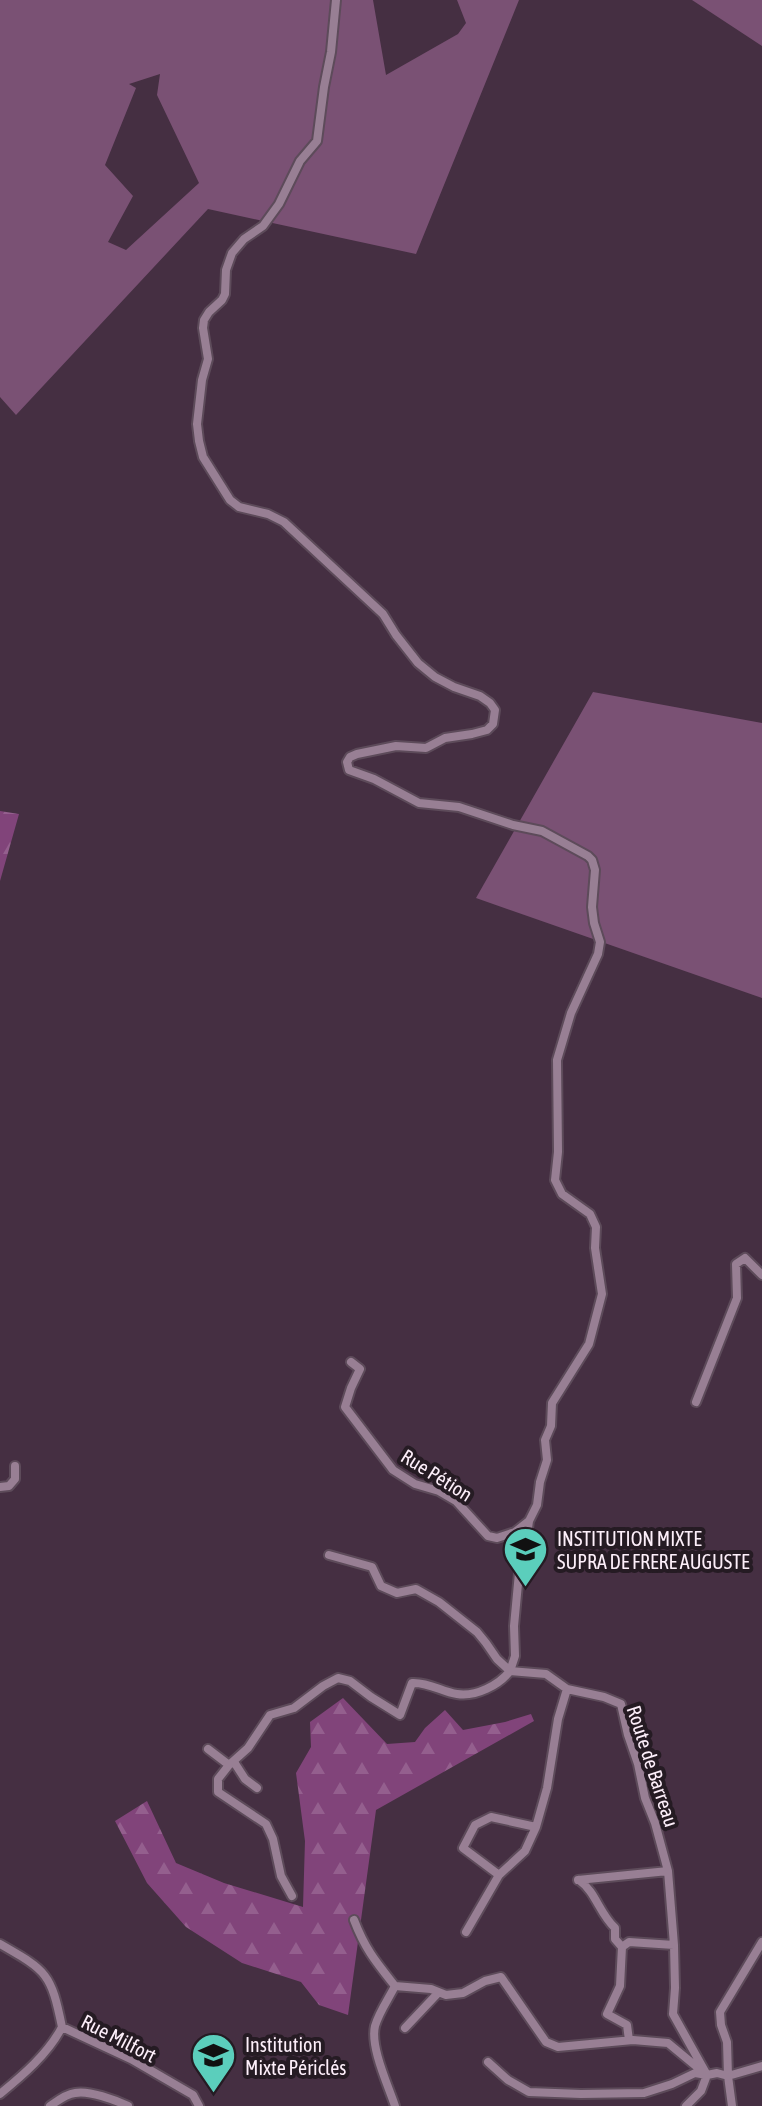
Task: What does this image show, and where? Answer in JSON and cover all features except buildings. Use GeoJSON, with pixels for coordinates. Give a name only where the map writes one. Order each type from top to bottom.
{"type":"FeatureCollection","features":[{"type":"Feature","properties":{"kind":"street"},"geometry":{"type":"LineString","coordinates":[[292,1896],[281,1876],[273,1839],[266,1824],[218,1792],[218,1779],[248,1748],[270,1715],[294,1708],[338,1678],[350,1681],[400,1715],[412,1683],[421,1682],[459,1695],[487,1689],[504,1679],[515,1656],[515,1598],[529,1521],[537,1505],[547,1460],[545,1440],[551,1426],[552,1403],[589,1344],[602,1294],[595,1248],[596,1227],[590,1214],[562,1194],[555,1180],[558,1152],[557,1060],[571,1013],[598,954],[600,942],[592,907],[595,870],[592,860],[580,850],[542,831],[459,807],[419,803],[374,779],[349,770],[347,762],[357,754],[396,746],[426,748],[445,738],[487,730],[493,724],[495,710],[480,696],[435,677],[418,663],[383,614],[284,522],[268,514],[239,507],[230,500],[203,457],[199,441],[199,404],[208,359],[204,320],[225,294],[226,270],[232,253],[244,239],[263,226],[279,204],[300,161],[317,141],[336,0]]}},
{"type":"Feature","properties":{"kind":"street"},"geometry":{"type":"LineString","coordinates":[[696,1402],[737,1298],[736,1264],[745,1258],[762,1275]]}},
{"type":"Feature","properties":{"kind":"street","name":"Rue Pétion"},"geometry":{"type":"LineString","coordinates":[[351,1362],[360,1369],[345,1407],[393,1470],[415,1484],[439,1491],[456,1501],[488,1536],[497,1538],[515,1532],[529,1521]]}},
{"type":"Feature","properties":{"kind":"street"},"geometry":{"type":"LineString","coordinates":[[0,1487],[9,1486],[15,1479],[15,1466]]}},
{"type":"Feature","properties":{"kind":"street"},"geometry":{"type":"LineString","coordinates":[[329,1555],[372,1567],[381,1586],[397,1593],[416,1589],[439,1602],[477,1632],[510,1671]]}},
{"type":"Feature","properties":{"kind":"street","name":"Route de Barreau"},"geometry":{"type":"LineString","coordinates":[[510,1671],[546,1674],[567,1689],[621,1704],[668,1871],[674,1945],[673,2014],[707,2075]]}},
{"type":"Feature","properties":{"kind":"street"},"geometry":{"type":"LineString","coordinates":[[466,1932],[499,1875],[525,1851],[536,1827],[567,1689]]}},
{"type":"Feature","properties":{"kind":"street"},"geometry":{"type":"LineString","coordinates":[[208,1749],[231,1764],[257,1788]]}},
{"type":"Feature","properties":{"kind":"street"},"geometry":{"type":"LineString","coordinates":[[499,1875],[463,1848],[475,1825],[491,1817],[536,1827]]}},
{"type":"Feature","properties":{"kind":"street"},"geometry":{"type":"LineString","coordinates":[[629,2040],[627,2025],[607,2014],[620,1986],[622,1947],[615,1939],[615,1928],[604,1917],[588,1887],[578,1880],[668,1871]]}},
{"type":"Feature","properties":{"kind":"street"},"geometry":{"type":"LineString","coordinates":[[354,1920],[363,1943],[379,1969],[395,1986],[431,1989],[438,1993],[463,1993],[485,1981],[501,1977],[550,2045],[558,2047],[629,2040],[668,2043],[707,2075]]}},
{"type":"Feature","properties":{"kind":"street"},"geometry":{"type":"LineString","coordinates":[[622,1947],[629,1942],[674,1945]]}},
{"type":"Feature","properties":{"kind":"street"},"geometry":{"type":"LineString","coordinates":[[732,2106],[727,2042],[720,2012],[762,1942]]}},
{"type":"Feature","properties":{"kind":"street"},"geometry":{"type":"LineString","coordinates":[[0,1944],[41,1969],[52,1985],[62,2027],[42,2055],[0,2094]]}},
{"type":"Feature","properties":{"kind":"street"},"geometry":{"type":"LineString","coordinates":[[395,1986],[374,2030],[395,2106]]}},
{"type":"Feature","properties":{"kind":"street"},"geometry":{"type":"LineString","coordinates":[[405,2028],[438,1993]]}},
{"type":"Feature","properties":{"kind":"street","name":"Rue Milfort"},"geometry":{"type":"LineString","coordinates":[[62,2027],[131,2059],[193,2095],[199,2106]]}},
{"type":"Feature","properties":{"kind":"street"},"geometry":{"type":"LineString","coordinates":[[488,2062],[508,2080],[529,2092],[581,2094],[644,2093],[695,2073],[728,2076],[762,2066]]}},
{"type":"Feature","properties":{"kind":"street"},"geometry":{"type":"LineString","coordinates":[[686,2106],[701,2091],[707,2075]]}},
{"type":"Feature","properties":{"kind":"street"},"geometry":{"type":"LineString","coordinates":[[50,2106],[76,2092],[128,2106]]}},
{"type":"Feature","properties":{"kind":"shaded area"},"geometry":{"type":"Polygon","coordinates":[[[0,0],[373,0],[386,75],[458,34],[466,23],[457,0],[519,0],[416,254],[208,209],[16,415],[0,397],[0,0]],[[160,74],[129,84],[136,88],[105,165],[133,196],[108,242],[126,250],[199,183],[157,95],[160,74]]]}},
{"type":"Feature","properties":{"kind":"shaded area"},"geometry":{"type":"Polygon","coordinates":[[[692,0],[762,0],[762,46],[692,0]]]}},
{"type":"Feature","properties":{"kind":"shaded area"},"geometry":{"type":"Polygon","coordinates":[[[593,692],[762,723],[762,998],[476,898],[593,692]]]}},
{"type":"Feature","properties":{"kind":"green space"},"geometry":{"type":"Polygon","coordinates":[[[0,811],[19,814],[0,881],[0,811]]]}},
{"type":"Feature","properties":{"kind":"green space"},"geometry":{"type":"Polygon","coordinates":[[[343,1698],[387,1744],[415,1742],[445,1710],[463,1730],[531,1714],[534,1721],[376,1810],[348,2015],[319,2005],[301,1982],[242,1963],[186,1927],[147,1883],[115,1821],[147,1801],[176,1863],[224,1883],[303,1907],[305,1841],[296,1773],[311,1747],[310,1722],[343,1698]]]}},
{"type":"Feature","properties":{"kind":"place","name":"INSTITUTION MIXTE SUPRA DE FRERE AUGUSTE"},"geometry":{"type":"Point","coordinates":[526,1589]}},
{"type":"Feature","properties":{"kind":"place","name":"Institution Mixte Périclés"},"geometry":{"type":"Point","coordinates":[214,2095]}}]}
